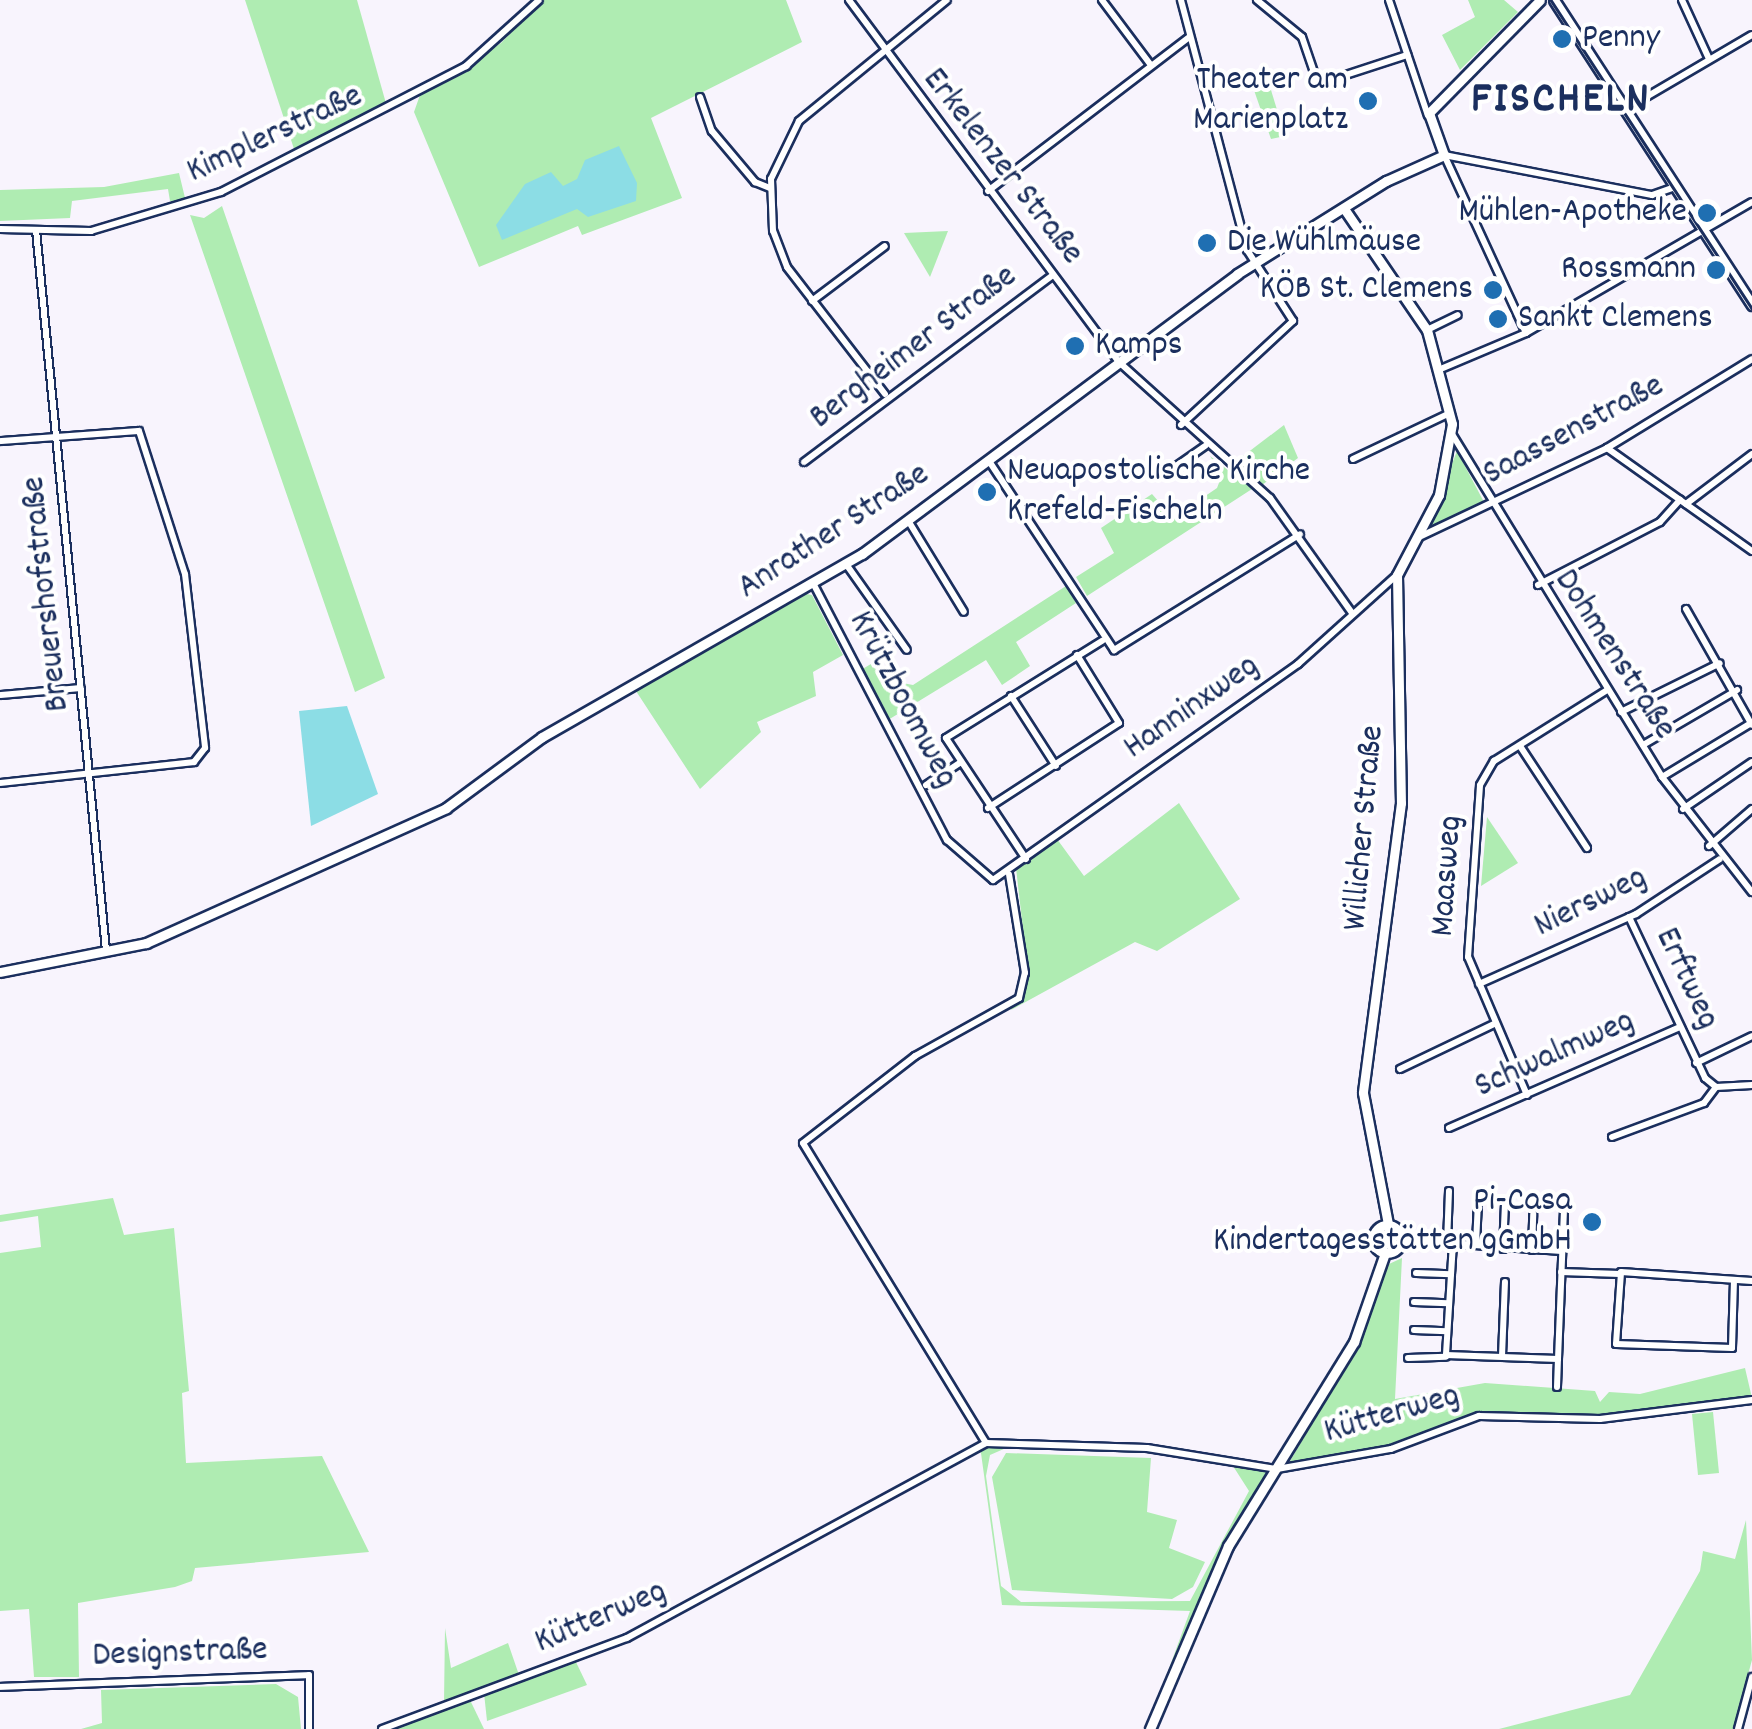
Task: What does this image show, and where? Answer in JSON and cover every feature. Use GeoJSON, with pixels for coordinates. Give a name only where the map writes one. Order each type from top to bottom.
{"type":"FeatureCollection","features":[{"type":"Feature","properties":{"kind":"main road"},"geometry":{"type":"LineString","coordinates":[[1444,155],[1428,117],[1540,0]]}},
{"type":"Feature","properties":{"kind":"main road"},"geometry":{"type":"LineString","coordinates":[[1554,0],[1672,188],[1752,306]]}},
{"type":"Feature","properties":{"kind":"main road","name":"Anrather Straße"},"geometry":{"type":"LineString","coordinates":[[0,972],[106,953],[191,924],[446,808],[542,737],[846,564],[909,522],[1254,263],[1444,155]]}},
{"type":"Feature","properties":{"kind":"main road","name":"Willicher Straße"},"geometry":{"type":"LineString","coordinates":[[1345,210],[1427,330],[1443,368],[1451,412],[1451,440],[1439,495],[1397,575],[1401,803],[1363,1092],[1388,1224]]}},
{"type":"Feature","properties":{"kind":"main road"},"geometry":{"type":"LineString","coordinates":[[1150,1729],[1228,1546],[1354,1342],[1385,1253],[1401,1240],[1388,1224],[1372,1238],[1385,1253]]}},
{"type":"Feature","properties":{"kind":"street","name":"Kimplerstraße"},"geometry":{"type":"LineString","coordinates":[[0,229],[92,231],[140,219],[306,154],[466,66],[538,0]]}},
{"type":"Feature","properties":{"kind":"street","name":"Erkelenzer Straße"},"geometry":{"type":"LineString","coordinates":[[849,0],[880,51],[1120,363],[1180,425],[1300,534],[1352,613]]}},
{"type":"Feature","properties":{"kind":"street"},"geometry":{"type":"LineString","coordinates":[[885,394],[812,300],[776,242],[770,188],[799,122],[880,51],[947,0]]}},
{"type":"Feature","properties":{"kind":"street"},"geometry":{"type":"LineString","coordinates":[[1102,0],[1150,64]]}},
{"type":"Feature","properties":{"kind":"street"},"geometry":{"type":"LineString","coordinates":[[1180,425],[1292,327],[1254,263],[1188,38],[1182,0]]}},
{"type":"Feature","properties":{"kind":"street"},"geometry":{"type":"LineString","coordinates":[[1257,0],[1302,37],[1318,84],[1407,54]]}},
{"type":"Feature","properties":{"kind":"street"},"geometry":{"type":"LineString","coordinates":[[1388,0],[1428,117]]}},
{"type":"Feature","properties":{"kind":"street"},"geometry":{"type":"LineString","coordinates":[[1682,0],[1709,59]]}},
{"type":"Feature","properties":{"kind":"street"},"geometry":{"type":"LineString","coordinates":[[1623,111],[1752,35]]}},
{"type":"Feature","properties":{"kind":"street"},"geometry":{"type":"LineString","coordinates":[[988,191],[1188,38]]}},
{"type":"Feature","properties":{"kind":"street"},"geometry":{"type":"LineString","coordinates":[[700,98],[712,131],[755,182],[770,188]]}},
{"type":"Feature","properties":{"kind":"street"},"geometry":{"type":"LineString","coordinates":[[1444,155],[1652,194],[1672,188]]}},
{"type":"Feature","properties":{"kind":"street"},"geometry":{"type":"LineString","coordinates":[[1444,155],[1526,333]]}},
{"type":"Feature","properties":{"kind":"street"},"geometry":{"type":"LineString","coordinates":[[1443,368],[1526,333],[1752,202]]}},
{"type":"Feature","properties":{"kind":"street","name":"Breuershofstraße"},"geometry":{"type":"LineString","coordinates":[[36,230],[106,953]]}},
{"type":"Feature","properties":{"kind":"street"},"geometry":{"type":"LineString","coordinates":[[812,300],[885,246]]}},
{"type":"Feature","properties":{"kind":"street","name":"Bergheimer Straße"},"geometry":{"type":"LineString","coordinates":[[804,462],[885,394],[908,388],[1054,274]]}},
{"type":"Feature","properties":{"kind":"street"},"geometry":{"type":"LineString","coordinates":[[1427,330],[1458,315]]}},
{"type":"Feature","properties":{"kind":"street","name":"Saassenstraße"},"geometry":{"type":"LineString","coordinates":[[1416,538],[1607,448],[1752,359]]}},
{"type":"Feature","properties":{"kind":"street"},"geometry":{"type":"LineString","coordinates":[[1354,459],[1451,412]]}},
{"type":"Feature","properties":{"kind":"street"},"geometry":{"type":"LineString","coordinates":[[0,440],[138,431],[193,614],[206,748],[194,762],[0,783]]}},
{"type":"Feature","properties":{"kind":"street","name":"Dohmenstraße"},"geometry":{"type":"LineString","coordinates":[[1451,440],[1538,585],[1683,809],[1709,846],[1752,892]]}},
{"type":"Feature","properties":{"kind":"street"},"geometry":{"type":"LineString","coordinates":[[1165,474],[1204,446]]}},
{"type":"Feature","properties":{"kind":"street"},"geometry":{"type":"LineString","coordinates":[[1607,448],[1752,551]]}},
{"type":"Feature","properties":{"kind":"street"},"geometry":{"type":"LineString","coordinates":[[1538,585],[1660,522],[1752,454]]}},
{"type":"Feature","properties":{"kind":"street"},"geometry":{"type":"LineString","coordinates":[[988,461],[1102,641],[1118,650],[1300,534]]}},
{"type":"Feature","properties":{"kind":"street"},"geometry":{"type":"LineString","coordinates":[[909,522],[964,612]]}},
{"type":"Feature","properties":{"kind":"street"},"geometry":{"type":"LineString","coordinates":[[846,564],[907,650]]}},
{"type":"Feature","properties":{"kind":"street","name":"Hanninxweg"},"geometry":{"type":"LineString","coordinates":[[1010,874],[1298,664],[1397,575]]}},
{"type":"Feature","properties":{"kind":"street","name":"Krützboomweg"},"geometry":{"type":"LineString","coordinates":[[813,583],[948,840],[988,879],[1010,874]]}},
{"type":"Feature","properties":{"kind":"street"},"geometry":{"type":"LineString","coordinates":[[1662,777],[1751,724],[1749,706],[1686,609]]}},
{"type":"Feature","properties":{"kind":"street"},"geometry":{"type":"LineString","coordinates":[[1026,859],[988,808],[946,738],[1102,641]]}},
{"type":"Feature","properties":{"kind":"street"},"geometry":{"type":"LineString","coordinates":[[988,808],[1120,720],[1077,654]]}},
{"type":"Feature","properties":{"kind":"street"},"geometry":{"type":"LineString","coordinates":[[1622,712],[1720,663]]}},
{"type":"Feature","properties":{"kind":"street"},"geometry":{"type":"LineString","coordinates":[[0,695],[81,688]]}},
{"type":"Feature","properties":{"kind":"street","name":"Maasweg"},"geometry":{"type":"LineString","coordinates":[[1527,1095],[1466,944],[1480,785],[1494,760],[1607,690]]}},
{"type":"Feature","properties":{"kind":"street"},"geometry":{"type":"LineString","coordinates":[[1643,745],[1737,690]]}},
{"type":"Feature","properties":{"kind":"street"},"geometry":{"type":"LineString","coordinates":[[1010,696],[1056,766]]}},
{"type":"Feature","properties":{"kind":"street"},"geometry":{"type":"LineString","coordinates":[[1520,746],[1588,848]]}},
{"type":"Feature","properties":{"kind":"street"},"geometry":{"type":"LineString","coordinates":[[926,785],[960,762]]}},
{"type":"Feature","properties":{"kind":"street"},"geometry":{"type":"LineString","coordinates":[[1683,809],[1752,762]]}},
{"type":"Feature","properties":{"kind":"street"},"geometry":{"type":"LineString","coordinates":[[1709,846],[1752,809]]}},
{"type":"Feature","properties":{"kind":"street","name":"Niersweg"},"geometry":{"type":"LineString","coordinates":[[1479,984],[1630,916],[1720,859]]}},
{"type":"Feature","properties":{"kind":"street"},"geometry":{"type":"LineString","coordinates":[[986,1443],[804,1143],[926,1049],[1019,998],[1025,972],[1010,874]]}},
{"type":"Feature","properties":{"kind":"street","name":"Erftweg"},"geometry":{"type":"LineString","coordinates":[[1630,916],[1696,1062],[1716,1086]]}},
{"type":"Feature","properties":{"kind":"street"},"geometry":{"type":"LineString","coordinates":[[1400,1069],[1496,1023]]}},
{"type":"Feature","properties":{"kind":"street","name":"Schwalmweg"},"geometry":{"type":"LineString","coordinates":[[1449,1128],[1680,1027]]}},
{"type":"Feature","properties":{"kind":"street","name":"Erftweg"},"geometry":{"type":"LineString","coordinates":[[1696,1062],[1752,1036]]}},
{"type":"Feature","properties":{"kind":"street"},"geometry":{"type":"LineString","coordinates":[[1612,1137],[1704,1103],[1716,1086],[1752,1085]]}},
{"type":"Feature","properties":{"kind":"street"},"geometry":{"type":"LineString","coordinates":[[1446,1356],[1450,1192]]}},
{"type":"Feature","properties":{"kind":"street"},"geometry":{"type":"LineString","coordinates":[[1476,1244],[1478,1201]]}},
{"type":"Feature","properties":{"kind":"street"},"geometry":{"type":"LineString","coordinates":[[1503,1249],[1505,1204]]}},
{"type":"Feature","properties":{"kind":"street"},"geometry":{"type":"LineString","coordinates":[[1557,1387],[1564,1208]]}},
{"type":"Feature","properties":{"kind":"street"},"geometry":{"type":"LineString","coordinates":[[1532,1250],[1533,1214]]}},
{"type":"Feature","properties":{"kind":"street"},"geometry":{"type":"LineString","coordinates":[[1401,1240],[1562,1252]]}},
{"type":"Feature","properties":{"kind":"street"},"geometry":{"type":"LineString","coordinates":[[1561,1272],[1752,1281]]}},
{"type":"Feature","properties":{"kind":"street"},"geometry":{"type":"LineString","coordinates":[[1621,1273],[1616,1344],[1732,1348],[1734,1280]]}},
{"type":"Feature","properties":{"kind":"street"},"geometry":{"type":"LineString","coordinates":[[1416,1274],[1451,1274]]}},
{"type":"Feature","properties":{"kind":"street"},"geometry":{"type":"LineString","coordinates":[[1502,1356],[1505,1282]]}},
{"type":"Feature","properties":{"kind":"street"},"geometry":{"type":"LineString","coordinates":[[1414,1302],[1448,1304]]}},
{"type":"Feature","properties":{"kind":"street"},"geometry":{"type":"LineString","coordinates":[[1414,1330],[1447,1331]]}},
{"type":"Feature","properties":{"kind":"street"},"geometry":{"type":"LineString","coordinates":[[1408,1358],[1558,1359]]}},
{"type":"Feature","properties":{"kind":"street","name":"Kütterweg"},"geometry":{"type":"LineString","coordinates":[[382,1729],[641,1631],[986,1443],[1147,1448],[1277,1468],[1391,1449],[1479,1416],[1600,1419],[1752,1400]]}},
{"type":"Feature","properties":{"kind":"street","name":"Designstraße"},"geometry":{"type":"LineString","coordinates":[[0,1687],[308,1675],[309,1729]]}},
{"type":"Feature","properties":{"kind":"street"},"geometry":{"type":"LineString","coordinates":[[1738,1729],[1752,1678]]}},
{"type":"Feature","properties":{"kind":"green space"},"geometry":{"type":"Polygon","coordinates":[[[245,0],[357,0],[387,107],[296,155],[245,0]]]}},
{"type":"Feature","properties":{"kind":"green space"},"geometry":{"type":"Polygon","coordinates":[[[543,0],[786,0],[802,42],[651,118],[682,198],[582,235],[578,226],[479,267],[414,112],[420,95],[501,43],[543,0]]]}},
{"type":"Feature","properties":{"kind":"green space"},"geometry":{"type":"Polygon","coordinates":[[[1468,0],[1504,0],[1518,12],[1460,70],[1442,35],[1475,17],[1468,0]]]}},
{"type":"Feature","properties":{"kind":"green space"},"geometry":{"type":"Polygon","coordinates":[[[1260,70],[1267,77],[1285,136],[1271,139],[1248,73],[1260,70]]]}},
{"type":"Feature","properties":{"kind":"green space"},"geometry":{"type":"Polygon","coordinates":[[[179,173],[186,202],[170,201],[168,189],[72,201],[70,218],[0,221],[0,190],[104,187],[179,173]]]}},
{"type":"Feature","properties":{"kind":"green space"},"geometry":{"type":"Polygon","coordinates":[[[222,206],[385,678],[355,692],[190,215],[204,218],[222,206]]]}},
{"type":"Feature","properties":{"kind":"green space"},"geometry":{"type":"Polygon","coordinates":[[[948,231],[930,277],[904,233],[948,231]]]}},
{"type":"Feature","properties":{"kind":"green space"},"geometry":{"type":"Polygon","coordinates":[[[1284,425],[1298,458],[1262,485],[1234,463],[1284,425]]]}},
{"type":"Feature","properties":{"kind":"green space"},"geometry":{"type":"Polygon","coordinates":[[[1457,451],[1485,504],[1428,531],[1427,527],[1457,451]]]}},
{"type":"Feature","properties":{"kind":"green space"},"geometry":{"type":"Polygon","coordinates":[[[1210,456],[1252,489],[1087,596],[1076,577],[1114,553],[1101,528],[1152,494],[1173,518],[1217,488],[1222,475],[1210,456]]]}},
{"type":"Feature","properties":{"kind":"green space"},"geometry":{"type":"Polygon","coordinates":[[[1066,586],[1076,603],[1016,642],[1030,666],[1002,685],[986,660],[888,720],[861,670],[879,659],[892,681],[913,685],[1066,586]]]}},
{"type":"Feature","properties":{"kind":"green space"},"geometry":{"type":"Polygon","coordinates":[[[801,593],[812,595],[843,655],[813,672],[816,696],[757,722],[761,732],[700,789],[634,688],[801,593]]]}},
{"type":"Feature","properties":{"kind":"green space"},"geometry":{"type":"Polygon","coordinates":[[[1179,803],[1240,899],[1157,951],[1135,942],[1011,1010],[1028,973],[1016,868],[1057,839],[1084,876],[1179,803]]]}},
{"type":"Feature","properties":{"kind":"green space"},"geometry":{"type":"Polygon","coordinates":[[[1487,817],[1518,863],[1481,886],[1487,817]]]}},
{"type":"Feature","properties":{"kind":"green space"},"geometry":{"type":"Polygon","coordinates":[[[113,1198],[124,1235],[174,1228],[189,1391],[182,1393],[186,1463],[322,1456],[369,1552],[195,1568],[192,1581],[175,1587],[78,1603],[79,1677],[34,1677],[29,1609],[0,1611],[0,1253],[41,1247],[38,1216],[0,1222],[0,1215],[113,1198]]]}},
{"type":"Feature","properties":{"kind":"green space"},"geometry":{"type":"Polygon","coordinates":[[[1402,1258],[1395,1399],[1485,1383],[1595,1391],[1600,1402],[1609,1392],[1640,1394],[1745,1368],[1752,1398],[1595,1417],[1493,1412],[1399,1445],[1289,1463],[1348,1361],[1389,1264],[1402,1258]]]}},
{"type":"Feature","properties":{"kind":"green space"},"geometry":{"type":"Polygon","coordinates":[[[1713,1412],[1719,1473],[1698,1475],[1692,1414],[1713,1412]]]}},
{"type":"Feature","properties":{"kind":"green space"},"geometry":{"type":"Polygon","coordinates":[[[980,1446],[1126,1448],[1268,1471],[1211,1575],[1147,1729],[1190,1611],[1002,1605],[980,1446]],[[1006,1448],[990,1455],[986,1476],[1001,1586],[1021,1602],[1190,1601],[1249,1491],[1233,1466],[1147,1452],[1006,1448]]]}},
{"type":"Feature","properties":{"kind":"green space"},"geometry":{"type":"Polygon","coordinates":[[[1006,1453],[1151,1458],[1147,1512],[1177,1520],[1169,1548],[1205,1562],[1193,1587],[1172,1599],[1012,1590],[992,1477],[1006,1453]]]}},
{"type":"Feature","properties":{"kind":"green space"},"geometry":{"type":"Polygon","coordinates":[[[1746,1520],[1752,1660],[1733,1729],[1499,1729],[1630,1695],[1700,1571],[1703,1551],[1735,1559],[1746,1520]]]}},
{"type":"Feature","properties":{"kind":"green space"},"geometry":{"type":"Polygon","coordinates":[[[445,1628],[451,1668],[508,1643],[519,1675],[572,1655],[567,1661],[372,1729],[444,1702],[445,1628]]]}},
{"type":"Feature","properties":{"kind":"green space"},"geometry":{"type":"Polygon","coordinates":[[[575,1660],[587,1685],[487,1721],[484,1693],[575,1660]]]}},
{"type":"Feature","properties":{"kind":"green space"},"geometry":{"type":"Polygon","coordinates":[[[276,1684],[298,1697],[301,1729],[81,1729],[102,1723],[101,1690],[276,1684]]]}},
{"type":"Feature","properties":{"kind":"green space"},"geometry":{"type":"Polygon","coordinates":[[[470,1700],[484,1729],[388,1729],[470,1700]]]}},
{"type":"Feature","properties":{"kind":"water"},"geometry":{"type":"Polygon","coordinates":[[[619,146],[637,183],[636,201],[588,217],[577,209],[502,240],[496,225],[525,184],[551,172],[563,186],[577,179],[585,160],[619,146]]]}},
{"type":"Feature","properties":{"kind":"water"},"geometry":{"type":"Polygon","coordinates":[[[347,706],[378,794],[311,826],[299,711],[347,706]]]}},
{"type":"Feature","properties":{"kind":"tram line"},"geometry":{"type":"LineString","coordinates":[[1551,0],[1752,308]]}},
{"type":"Feature","properties":{"kind":"place","name":"Penny"},"geometry":{"type":"Point","coordinates":[1562,39]}},
{"type":"Feature","properties":{"kind":"place","name":"Theater am Marienplatz"},"geometry":{"type":"Point","coordinates":[1368,101]}},
{"type":"Feature","properties":{"kind":"place","name":"Mühlen-Apotheke"},"geometry":{"type":"Point","coordinates":[1707,213]}},
{"type":"Feature","properties":{"kind":"place","name":"Die Wühlmäuse"},"geometry":{"type":"Point","coordinates":[1207,243]}},
{"type":"Feature","properties":{"kind":"place","name":"Rossmann"},"geometry":{"type":"Point","coordinates":[1716,270]}},
{"type":"Feature","properties":{"kind":"place","name":"KÖB St. Clemens"},"geometry":{"type":"Point","coordinates":[1493,290]}},
{"type":"Feature","properties":{"kind":"place","name":"Sankt Clemens"},"geometry":{"type":"Point","coordinates":[1498,319]}},
{"type":"Feature","properties":{"kind":"place","name":"Kamps"},"geometry":{"type":"Point","coordinates":[1075,346]}},
{"type":"Feature","properties":{"kind":"place","name":"Neuapostolische Kirche Krefeld-Fischeln"},"geometry":{"type":"Point","coordinates":[987,492]}},
{"type":"Feature","properties":{"kind":"place","name":"Pi-Casa Kindertagesstätten gGmbH"},"geometry":{"type":"Point","coordinates":[1592,1222]}},
{"type":"Feature","properties":{"kind":"district","name":"FISCHELN"},"geometry":{"type":"Point","coordinates":[1561,102]}}]}
